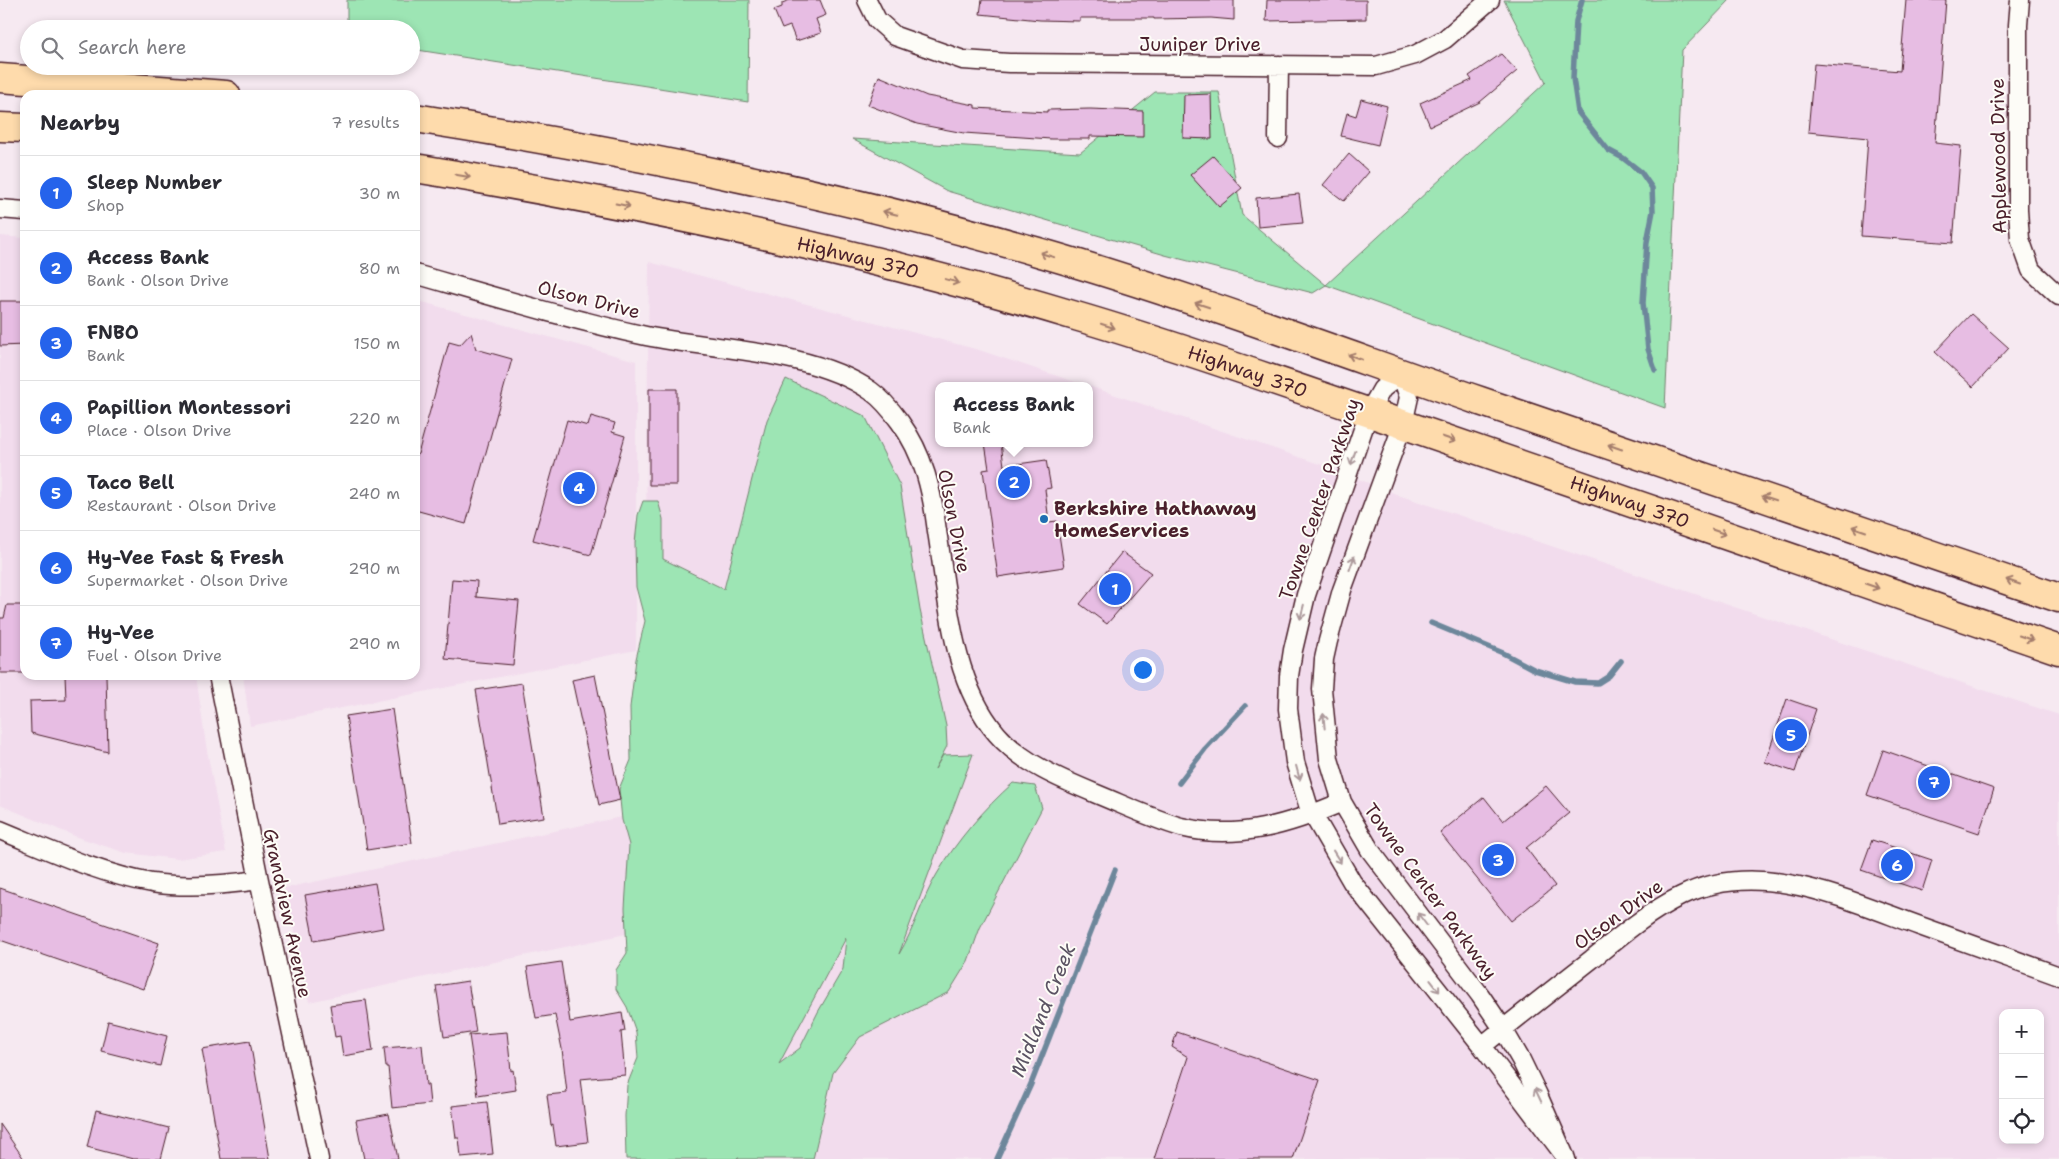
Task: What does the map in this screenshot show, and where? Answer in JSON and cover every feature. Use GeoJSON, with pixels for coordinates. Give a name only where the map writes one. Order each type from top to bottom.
{"type":"FeatureCollection","features":[{"type":"Feature","properties":{"kind":"highway"},"geometry":{"type":"LineString","coordinates":[[0,78],[160,90]]}},
{"type":"Feature","properties":{"kind":"highway"},"geometry":{"type":"LineString","coordinates":[[420,119],[591,148],[708,171],[830,198],[1040,252],[1142,285],[2059,598]]}},
{"type":"Feature","properties":{"kind":"highway"},"geometry":{"type":"LineString","coordinates":[[0,127],[20,128]]}},
{"type":"Feature","properties":{"kind":"highway","name":"Highway 370"},"geometry":{"type":"LineString","coordinates":[[420,169],[536,188],[649,210],[864,258],[1078,316],[1369,412],[2059,650]]}},
{"type":"Feature","properties":{"kind":"street","name":"Juniper Drive"},"geometry":{"type":"LineString","coordinates":[[867,0],[877,20],[895,36],[939,53],[972,61],[1009,64],[1376,66],[1415,55],[1445,39],[1490,0]]}},
{"type":"Feature","properties":{"kind":"street","name":"Applewood Drive"},"geometry":{"type":"LineString","coordinates":[[2020,0],[2018,24],[2018,210],[2020,239],[2031,270],[2059,296]]}},
{"type":"Feature","properties":{"kind":"street"},"geometry":{"type":"LineString","coordinates":[[1278,138],[1279,65]]}},
{"type":"Feature","properties":{"kind":"street"},"geometry":{"type":"LineString","coordinates":[[0,209],[20,211]]}},
{"type":"Feature","properties":{"kind":"street","name":"Olson Drive"},"geometry":{"type":"LineString","coordinates":[[420,275],[601,326],[684,344],[808,364],[835,372],[872,392],[894,414],[907,432],[918,451],[926,471],[932,496],[959,661],[973,698],[998,736],[1032,763],[1062,779],[1152,817],[1182,827],[1203,831],[1236,832],[1275,826],[1313,814],[1342,802]]}},
{"type":"Feature","properties":{"kind":"street","name":"Towne Center Parkway"},"geometry":{"type":"LineString","coordinates":[[1401,374],[1409,397],[1403,424],[1342,590],[1324,659],[1322,689],[1328,759],[1342,802],[1370,850],[1480,995],[1503,1029],[1526,1069],[1565,1157],[1482,1046],[1352,882],[1313,814],[1301,785],[1295,762],[1288,710],[1289,676],[1306,595],[1369,412],[1382,390],[1401,374]]}},
{"type":"Feature","properties":{"kind":"street","name":"Grandview Avenue"},"geometry":{"type":"LineString","coordinates":[[219,680],[259,880],[319,1159]]}},
{"type":"Feature","properties":{"kind":"street"},"geometry":{"type":"LineString","coordinates":[[0,830],[113,874],[152,883],[193,885],[259,880]]}},
{"type":"Feature","properties":{"kind":"street","name":"Olson Drive"},"geometry":{"type":"LineString","coordinates":[[1482,1046],[1644,918],[1663,906],[1682,895],[1703,888],[1750,880],[1797,884],[1820,890],[2059,976]]}},
{"type":"Feature","properties":{"kind":"shaded area"},"geometry":{"type":"Polygon","coordinates":[[[0,236],[20,238],[20,680],[197,680],[206,745],[226,852],[177,859],[126,853],[77,837],[0,805],[0,236]]]}},
{"type":"Feature","properties":{"kind":"shaded area"},"geometry":{"type":"Polygon","coordinates":[[[649,262],[979,350],[1075,382],[935,382],[935,447],[1093,447],[1093,387],[1331,468],[1401,496],[2059,715],[2059,1159],[639,1159],[649,262]]]}},
{"type":"Feature","properties":{"kind":"shaded area"},"geometry":{"type":"Polygon","coordinates":[[[420,301],[636,361],[636,650],[250,726],[244,680],[420,680],[420,301]]]}},
{"type":"Feature","properties":{"kind":"shaded area"},"geometry":{"type":"Polygon","coordinates":[[[635,814],[635,932],[309,1002],[285,888],[635,814]]]}},
{"type":"Feature","properties":{"kind":"green space"},"geometry":{"type":"Polygon","coordinates":[[[347,0],[749,0],[748,102],[420,50],[420,20],[347,20],[347,0]]]}},
{"type":"Feature","properties":{"kind":"green space"},"geometry":{"type":"Polygon","coordinates":[[[1504,0],[1730,0],[1682,50],[1665,408],[1326,285],[1546,82],[1504,0]]]}},
{"type":"Feature","properties":{"kind":"green space"},"geometry":{"type":"Polygon","coordinates":[[[1155,92],[1219,92],[1242,215],[1326,285],[1313,293],[1165,255],[947,191],[852,139],[1080,153],[1155,92]]]}},
{"type":"Feature","properties":{"kind":"green space"},"geometry":{"type":"Polygon","coordinates":[[[786,379],[865,416],[900,486],[920,610],[946,726],[947,746],[935,769],[943,755],[973,754],[899,954],[927,894],[945,861],[962,837],[992,803],[1013,783],[1035,786],[1042,808],[980,928],[968,961],[949,992],[860,1037],[833,1073],[813,1159],[738,1159],[738,1157],[736,1159],[626,1159],[625,1116],[627,1085],[638,1058],[636,1032],[627,1007],[616,989],[616,970],[627,953],[625,908],[629,845],[622,820],[619,789],[631,760],[630,707],[636,659],[645,621],[636,587],[635,543],[638,515],[643,501],[658,501],[663,519],[663,559],[724,589],[767,420],[786,379]],[[846,938],[779,1064],[800,1048],[843,969],[846,938]]]}},
{"type":"Feature","properties":{"kind":"building"},"geometry":{"type":"Polygon","coordinates":[[[790,0],[820,0],[826,15],[816,19],[821,33],[796,41],[790,26],[782,29],[774,10],[782,7],[782,3],[790,0]]]}},
{"type":"Feature","properties":{"kind":"building"},"geometry":{"type":"Polygon","coordinates":[[[982,0],[1234,0],[1234,20],[1211,18],[1080,18],[1080,21],[1040,20],[980,14],[982,0]]]}},
{"type":"Feature","properties":{"kind":"building"},"geometry":{"type":"Polygon","coordinates":[[[1267,0],[1366,0],[1366,19],[1266,21],[1267,0]]]}},
{"type":"Feature","properties":{"kind":"building"},"geometry":{"type":"Polygon","coordinates":[[[1906,0],[1946,0],[1935,143],[1961,146],[1953,243],[1861,236],[1868,138],[1808,132],[1814,64],[1900,71],[1906,0]]]}},
{"type":"Feature","properties":{"kind":"building"},"geometry":{"type":"Polygon","coordinates":[[[1501,54],[1517,71],[1480,102],[1430,126],[1420,103],[1472,80],[1469,76],[1501,54]]]}},
{"type":"Feature","properties":{"kind":"building"},"geometry":{"type":"Polygon","coordinates":[[[879,76],[927,96],[975,105],[975,108],[1047,112],[1047,110],[1090,109],[1143,111],[1143,137],[1090,136],[1090,139],[1051,139],[964,133],[917,124],[868,105],[879,76]]]}},
{"type":"Feature","properties":{"kind":"building"},"geometry":{"type":"Polygon","coordinates":[[[1211,94],[1212,139],[1183,138],[1184,95],[1211,94]]]}},
{"type":"Feature","properties":{"kind":"building"},"geometry":{"type":"Polygon","coordinates":[[[1361,99],[1387,106],[1378,145],[1341,136],[1347,113],[1356,116],[1361,99]]]}},
{"type":"Feature","properties":{"kind":"building"},"geometry":{"type":"Polygon","coordinates":[[[1349,154],[1369,172],[1344,201],[1323,185],[1349,154]]]}},
{"type":"Feature","properties":{"kind":"building"},"geometry":{"type":"Polygon","coordinates":[[[1213,156],[1242,188],[1219,207],[1190,175],[1213,156]]]}},
{"type":"Feature","properties":{"kind":"building"},"geometry":{"type":"Polygon","coordinates":[[[1299,194],[1303,223],[1258,227],[1256,198],[1299,194]]]}},
{"type":"Feature","properties":{"kind":"building"},"geometry":{"type":"Polygon","coordinates":[[[0,301],[20,301],[20,345],[0,346],[0,301]]]}},
{"type":"Feature","properties":{"kind":"building"},"geometry":{"type":"Polygon","coordinates":[[[1971,314],[2009,348],[1973,387],[1935,352],[1971,314]]]}},
{"type":"Feature","properties":{"kind":"building"},"geometry":{"type":"Polygon","coordinates":[[[471,333],[476,349],[512,359],[466,524],[420,511],[420,447],[449,342],[460,345],[471,333]]]}},
{"type":"Feature","properties":{"kind":"building"},"geometry":{"type":"Polygon","coordinates":[[[649,389],[677,389],[677,485],[649,485],[649,389]]]}},
{"type":"Feature","properties":{"kind":"building"},"geometry":{"type":"Polygon","coordinates":[[[591,416],[615,423],[612,432],[625,436],[591,555],[533,540],[567,420],[588,426],[591,416]]]}},
{"type":"Feature","properties":{"kind":"building"},"geometry":{"type":"Polygon","coordinates":[[[986,447],[1002,447],[1004,466],[1046,460],[1051,488],[1045,489],[1049,522],[1057,521],[1064,567],[998,577],[983,470],[989,469],[986,447]]]}},
{"type":"Feature","properties":{"kind":"building"},"geometry":{"type":"Polygon","coordinates":[[[1122,552],[1151,573],[1107,624],[1080,604],[1122,552]]]}},
{"type":"Feature","properties":{"kind":"building"},"geometry":{"type":"Polygon","coordinates":[[[452,579],[477,581],[476,597],[519,601],[513,665],[445,659],[452,579]]]}},
{"type":"Feature","properties":{"kind":"building"},"geometry":{"type":"Polygon","coordinates":[[[7,605],[20,605],[20,673],[0,673],[0,618],[4,618],[7,605]]]}},
{"type":"Feature","properties":{"kind":"building"},"geometry":{"type":"Polygon","coordinates":[[[595,675],[620,800],[599,805],[572,680],[595,675]]]}},
{"type":"Feature","properties":{"kind":"building"},"geometry":{"type":"Polygon","coordinates":[[[65,680],[106,680],[108,752],[31,733],[30,701],[66,700],[65,680]]]}},
{"type":"Feature","properties":{"kind":"building"},"geometry":{"type":"Polygon","coordinates":[[[522,683],[544,817],[498,824],[476,690],[522,683]]]}},
{"type":"Feature","properties":{"kind":"building"},"geometry":{"type":"Polygon","coordinates":[[[1787,699],[1816,709],[1795,772],[1765,762],[1787,699]]]}},
{"type":"Feature","properties":{"kind":"building"},"geometry":{"type":"Polygon","coordinates":[[[392,709],[412,843],[367,850],[346,716],[392,709]]]}},
{"type":"Feature","properties":{"kind":"building"},"geometry":{"type":"Polygon","coordinates":[[[1883,750],[1994,789],[1979,833],[1867,795],[1883,750]]]}},
{"type":"Feature","properties":{"kind":"building"},"geometry":{"type":"Polygon","coordinates":[[[1546,786],[1569,813],[1526,848],[1555,886],[1511,921],[1440,833],[1484,797],[1503,821],[1546,786]]]}},
{"type":"Feature","properties":{"kind":"building"},"geometry":{"type":"Polygon","coordinates":[[[1872,840],[1932,860],[1922,891],[1861,870],[1872,840]]]}},
{"type":"Feature","properties":{"kind":"building"},"geometry":{"type":"Polygon","coordinates":[[[375,883],[383,928],[314,941],[305,895],[375,883]]]}},
{"type":"Feature","properties":{"kind":"building"},"geometry":{"type":"Polygon","coordinates":[[[0,888],[159,943],[143,989],[0,940],[0,888]]]}},
{"type":"Feature","properties":{"kind":"building"},"geometry":{"type":"Polygon","coordinates":[[[561,962],[570,1022],[622,1013],[625,1031],[621,1032],[625,1075],[580,1079],[588,1142],[556,1146],[547,1095],[567,1093],[562,1049],[555,1015],[536,1018],[527,967],[561,962]]]}},
{"type":"Feature","properties":{"kind":"building"},"geometry":{"type":"Polygon","coordinates":[[[468,981],[476,1032],[444,1037],[436,986],[468,981]]]}},
{"type":"Feature","properties":{"kind":"building"},"geometry":{"type":"Polygon","coordinates":[[[366,1000],[373,1051],[343,1056],[340,1036],[335,1037],[330,1005],[366,1000]]]}},
{"type":"Feature","properties":{"kind":"building"},"geometry":{"type":"Polygon","coordinates":[[[108,1021],[167,1036],[160,1066],[101,1051],[108,1021]]]}},
{"type":"Feature","properties":{"kind":"building"},"geometry":{"type":"Polygon","coordinates":[[[507,1032],[511,1071],[513,1070],[516,1090],[478,1096],[469,1035],[507,1032]]]}},
{"type":"Feature","properties":{"kind":"building"},"geometry":{"type":"Polygon","coordinates":[[[1177,1032],[1320,1080],[1293,1159],[1154,1159],[1188,1057],[1172,1047],[1177,1032]]]}},
{"type":"Feature","properties":{"kind":"building"},"geometry":{"type":"Polygon","coordinates":[[[250,1041],[270,1159],[221,1159],[202,1049],[250,1041]]]}},
{"type":"Feature","properties":{"kind":"building"},"geometry":{"type":"Polygon","coordinates":[[[422,1045],[430,1104],[392,1108],[384,1048],[422,1045]]]}},
{"type":"Feature","properties":{"kind":"building"},"geometry":{"type":"Polygon","coordinates":[[[487,1102],[493,1154],[461,1157],[459,1138],[456,1138],[452,1106],[487,1102]]]}},
{"type":"Feature","properties":{"kind":"building"},"geometry":{"type":"Polygon","coordinates":[[[96,1110],[169,1128],[161,1159],[133,1159],[87,1147],[96,1110]]]}},
{"type":"Feature","properties":{"kind":"building"},"geometry":{"type":"Polygon","coordinates":[[[389,1114],[398,1159],[364,1159],[356,1120],[389,1114]]]}},
{"type":"Feature","properties":{"kind":"building"},"geometry":{"type":"Polygon","coordinates":[[[0,1124],[24,1159],[0,1159],[0,1124]]]}},
{"type":"Feature","properties":{"kind":"waterway","name":"Midland Creek"},"geometry":{"type":"LineString","coordinates":[[1582,0],[1576,21],[1573,78],[1578,112],[1608,150],[1623,158],[1641,172],[1652,188],[1653,211],[1647,242],[1643,303],[1648,349],[1655,370]]}},
{"type":"Feature","properties":{"kind":"waterway","name":"Midland Creek"},"geometry":{"type":"LineString","coordinates":[[1431,623],[1503,653],[1535,670],[1575,682],[1598,683],[1609,676],[1621,661]]}},
{"type":"Feature","properties":{"kind":"waterway","name":"Midland Creek"},"geometry":{"type":"LineString","coordinates":[[1179,783],[1205,749],[1245,706]]}},
{"type":"Feature","properties":{"kind":"waterway","name":"Midland Creek"},"geometry":{"type":"LineString","coordinates":[[997,1159],[1031,1084],[1115,870]]}},
{"type":"Feature","properties":{"kind":"place","name":"Access Bank"},"geometry":{"type":"Point","coordinates":[1014,482]}},
{"type":"Feature","properties":{"kind":"place","name":"Papillion Montessori"},"geometry":{"type":"Point","coordinates":[579,488]}},
{"type":"Feature","properties":{"kind":"place","name":"Berkshire Hathaway HomeServices"},"geometry":{"type":"Point","coordinates":[1044,519]}},
{"type":"Feature","properties":{"kind":"place","name":"Sleep Number"},"geometry":{"type":"Point","coordinates":[1115,589]}},
{"type":"Feature","properties":{"kind":"place","name":"Taco Bell"},"geometry":{"type":"Point","coordinates":[1791,735]}},
{"type":"Feature","properties":{"kind":"place","name":"Hy-Vee"},"geometry":{"type":"Point","coordinates":[1934,782]}},
{"type":"Feature","properties":{"kind":"place","name":"FNBO"},"geometry":{"type":"Point","coordinates":[1498,860]}},
{"type":"Feature","properties":{"kind":"place","name":"Hy-Vee Fast & Fresh"},"geometry":{"type":"Point","coordinates":[1897,865]}}]}
